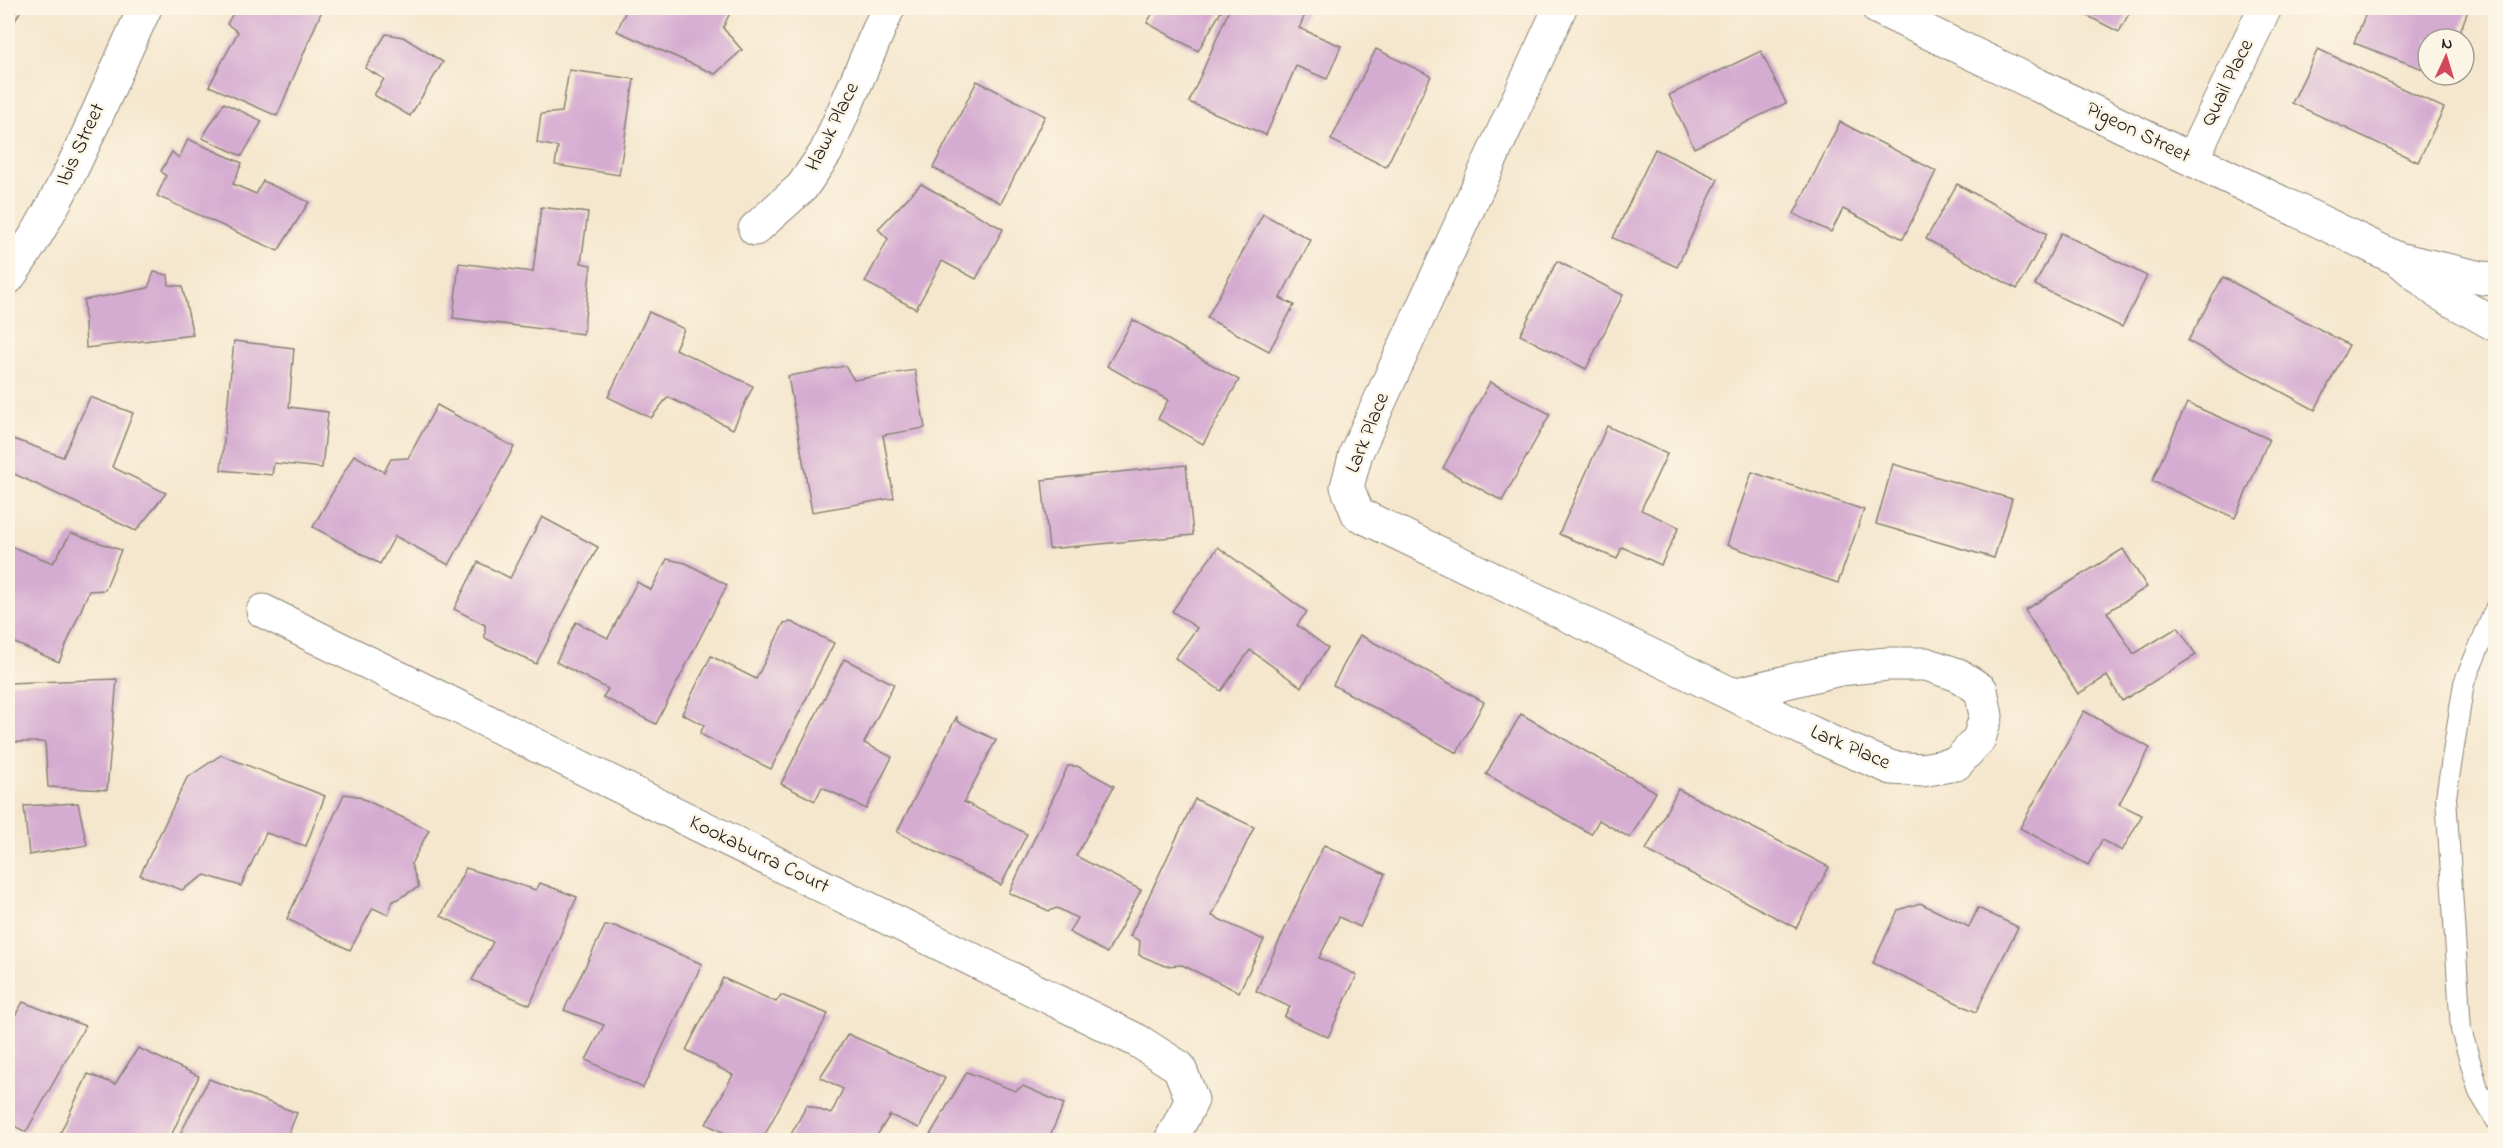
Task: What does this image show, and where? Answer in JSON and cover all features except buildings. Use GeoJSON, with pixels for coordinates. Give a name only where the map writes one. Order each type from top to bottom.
{"type":"FeatureCollection","features":[{"type":"Feature","properties":{"kind":"street","name":"Ibis Street"},"geometry":{"type":"LineString","coordinates":[[8,278],[32,244],[60,192],[145,8]]}},
{"type":"Feature","properties":{"kind":"street","name":"Hawk Place"},"geometry":{"type":"LineString","coordinates":[[755,230],[802,188],[826,152],[888,8]]}},
{"type":"Feature","properties":{"kind":"street","name":"Lark Place"},"geometry":{"type":"LineString","coordinates":[[1560,8],[1356,453],[1347,487],[1358,514],[1733,695],[1837,745],[1892,768],[1922,771],[1956,764],[1979,739],[1986,716],[1981,690],[1958,675],[1926,664],[1887,664],[1840,669],[1733,695]]}},
{"type":"Feature","properties":{"kind":"street","name":"Pigeon Street"},"geometry":{"type":"LineString","coordinates":[[1878,8],[2398,259],[2482,278],[2496,279]]}},
{"type":"Feature","properties":{"kind":"street","name":"Quail Place"},"geometry":{"type":"LineString","coordinates":[[2192,159],[2265,8]]}},
{"type":"Feature","properties":{"kind":"street","name":"Pigeon Street"},"geometry":{"type":"LineString","coordinates":[[2398,259],[2439,293],[2496,325]]}},
{"type":"Feature","properties":{"kind":"street","name":"Kookaburra Court"},"geometry":{"type":"LineString","coordinates":[[263,611],[1138,1041],[1179,1067],[1192,1100],[1171,1140]]}},
{"type":"Feature","properties":{"kind":"lane"},"geometry":{"type":"LineString","coordinates":[[2496,607],[2464,683],[2446,797],[2461,1030],[2479,1092],[2496,1120]]}}]}
